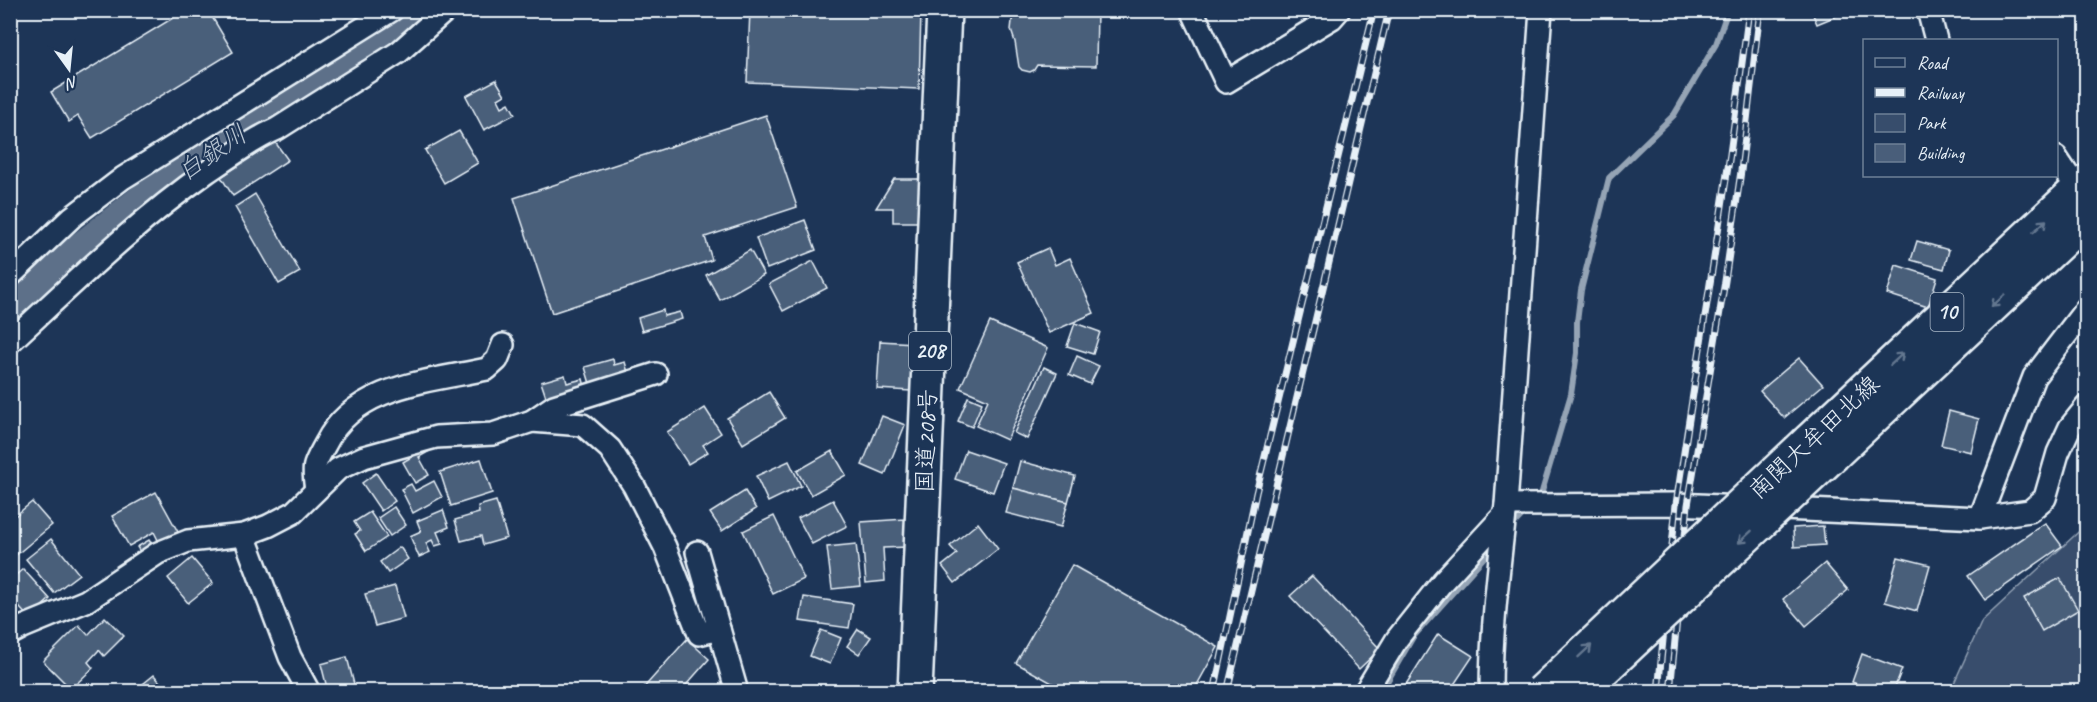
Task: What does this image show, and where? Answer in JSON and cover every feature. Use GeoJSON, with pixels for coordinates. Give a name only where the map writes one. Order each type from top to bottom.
{"type":"FeatureCollection","features":[{"type":"Feature","properties":{"kind":"main road","name":"国道208号"},"geometry":{"type":"LineString","coordinates":[[915,692],[944,10]]}},
{"type":"Feature","properties":{"kind":"main road","name":"南関大牟田北線"},"geometry":{"type":"LineString","coordinates":[[1579,692],[1821,448],[2084,197]]}},
{"type":"Feature","properties":{"kind":"main road","name":"南関大牟田北線"},"geometry":{"type":"LineString","coordinates":[[1542,692],[1821,448]]}},
{"type":"Feature","properties":{"kind":"street"},"geometry":{"type":"LineString","coordinates":[[10,276],[72,217],[123,178],[392,10]]}},
{"type":"Feature","properties":{"kind":"street"},"geometry":{"type":"LineString","coordinates":[[10,342],[113,246],[189,185],[256,138],[277,129],[399,52],[446,10]]}},
{"type":"Feature","properties":{"kind":"street"},"geometry":{"type":"LineString","coordinates":[[1192,10],[1226,82],[1332,18],[1339,10]]}},
{"type":"Feature","properties":{"kind":"street"},"geometry":{"type":"LineString","coordinates":[[1491,692],[1491,648],[1506,510],[1541,10]]}},
{"type":"Feature","properties":{"kind":"street"},"geometry":{"type":"LineString","coordinates":[[1928,10],[1936,39]]}},
{"type":"Feature","properties":{"kind":"street"},"geometry":{"type":"LineString","coordinates":[[2058,160],[2084,197]]}},
{"type":"Feature","properties":{"kind":"street"},"geometry":{"type":"LineString","coordinates":[[1980,518],[2034,377],[2086,309]]}},
{"type":"Feature","properties":{"kind":"street"},"geometry":{"type":"LineString","coordinates":[[316,490],[312,469],[332,431],[348,413],[367,401],[394,389],[487,369],[496,360],[503,345]]}},
{"type":"Feature","properties":{"kind":"street"},"geometry":{"type":"LineString","coordinates":[[10,634],[86,602],[158,553],[188,541],[244,535],[293,513],[338,469],[364,457],[436,437],[493,434],[532,421],[554,406],[656,374]]}},
{"type":"Feature","properties":{"kind":"street"},"geometry":{"type":"LineString","coordinates":[[1365,692],[1404,631],[1443,581],[1506,510],[1676,504],[1980,518],[2030,511],[2045,498],[2058,453],[2066,435],[2086,407]]}},
{"type":"Feature","properties":{"kind":"street"},"geometry":{"type":"LineString","coordinates":[[532,421],[583,425],[610,449],[634,486],[665,547],[699,634],[719,629]]}},
{"type":"Feature","properties":{"kind":"street"},"geometry":{"type":"LineString","coordinates":[[244,535],[290,657],[309,692]]}},
{"type":"Feature","properties":{"kind":"street"},"geometry":{"type":"LineString","coordinates":[[698,552],[737,692]]}},
{"type":"Feature","properties":{"kind":"green space"},"geometry":{"type":"Polygon","coordinates":[[[2086,525],[2086,691],[1950,692],[1982,621],[2086,525]]]}},
{"type":"Feature","properties":{"kind":"building"},"geometry":{"type":"Polygon","coordinates":[[[186,10],[208,10],[233,52],[92,138],[78,116],[69,122],[51,92],[186,10]]]}},
{"type":"Feature","properties":{"kind":"building"},"geometry":{"type":"Polygon","coordinates":[[[750,10],[921,10],[919,89],[747,82],[750,10]]]}},
{"type":"Feature","properties":{"kind":"building"},"geometry":{"type":"Polygon","coordinates":[[[1016,10],[1097,10],[1096,66],[1037,65],[1030,72],[1022,70],[1019,67],[1011,30],[1016,10]]]}},
{"type":"Feature","properties":{"kind":"building"},"geometry":{"type":"Polygon","coordinates":[[[1811,10],[1839,10],[1841,14],[1817,24],[1811,10]]]}},
{"type":"Feature","properties":{"kind":"building"},"geometry":{"type":"Polygon","coordinates":[[[496,80],[505,95],[498,99],[502,107],[509,103],[515,114],[484,130],[466,96],[496,80]]]}},
{"type":"Feature","properties":{"kind":"building"},"geometry":{"type":"Polygon","coordinates":[[[766,115],[797,207],[705,237],[712,260],[552,313],[514,198],[766,115]]]}},
{"type":"Feature","properties":{"kind":"building"},"geometry":{"type":"Polygon","coordinates":[[[459,131],[478,163],[444,183],[425,150],[459,131]]]}},
{"type":"Feature","properties":{"kind":"building"},"geometry":{"type":"Polygon","coordinates":[[[275,142],[288,160],[233,196],[221,177],[275,142]]]}},
{"type":"Feature","properties":{"kind":"building"},"geometry":{"type":"Polygon","coordinates":[[[894,179],[929,179],[928,222],[893,222],[893,208],[876,208],[894,179]]]}},
{"type":"Feature","properties":{"kind":"building"},"geometry":{"type":"Polygon","coordinates":[[[255,194],[300,272],[279,284],[235,207],[255,194]]]}},
{"type":"Feature","properties":{"kind":"building"},"geometry":{"type":"Polygon","coordinates":[[[805,220],[816,250],[767,269],[756,238],[805,220]]]}},
{"type":"Feature","properties":{"kind":"building"},"geometry":{"type":"Polygon","coordinates":[[[1917,241],[1949,250],[1944,269],[1911,260],[1917,241]]]}},
{"type":"Feature","properties":{"kind":"building"},"geometry":{"type":"Polygon","coordinates":[[[1048,248],[1055,265],[1070,258],[1094,313],[1049,333],[1017,262],[1048,248]]]}},
{"type":"Feature","properties":{"kind":"building"},"geometry":{"type":"Polygon","coordinates":[[[750,250],[764,275],[720,300],[706,275],[750,250]]]}},
{"type":"Feature","properties":{"kind":"building"},"geometry":{"type":"Polygon","coordinates":[[[813,261],[827,288],[783,311],[769,284],[813,261]]]}},
{"type":"Feature","properties":{"kind":"building"},"geometry":{"type":"Polygon","coordinates":[[[1896,265],[1937,278],[1928,307],[1887,294],[1896,265]]]}},
{"type":"Feature","properties":{"kind":"building"},"geometry":{"type":"Polygon","coordinates":[[[663,310],[664,316],[680,312],[682,319],[642,331],[638,318],[663,310]]]}},
{"type":"Feature","properties":{"kind":"building"},"geometry":{"type":"Polygon","coordinates":[[[990,322],[1048,348],[1007,440],[976,426],[988,400],[960,388],[990,322]]]}},
{"type":"Feature","properties":{"kind":"building"},"geometry":{"type":"Polygon","coordinates":[[[1075,323],[1100,332],[1093,354],[1067,346],[1075,323]]]}},
{"type":"Feature","properties":{"kind":"building"},"geometry":{"type":"Polygon","coordinates":[[[880,341],[914,343],[911,391],[877,389],[880,341]]]}},
{"type":"Feature","properties":{"kind":"building"},"geometry":{"type":"Polygon","coordinates":[[[1077,356],[1099,366],[1090,384],[1069,375],[1077,356]]]}},
{"type":"Feature","properties":{"kind":"building"},"geometry":{"type":"Polygon","coordinates":[[[1799,358],[1823,385],[1784,418],[1760,391],[1799,358]]]}},
{"type":"Feature","properties":{"kind":"building"},"geometry":{"type":"Polygon","coordinates":[[[613,359],[614,365],[625,362],[629,376],[591,387],[585,367],[613,359]]]}},
{"type":"Feature","properties":{"kind":"building"},"geometry":{"type":"Polygon","coordinates":[[[1044,367],[1057,373],[1027,439],[1014,433],[1044,367]]]}},
{"type":"Feature","properties":{"kind":"building"},"geometry":{"type":"Polygon","coordinates":[[[565,375],[567,383],[583,379],[586,391],[564,392],[546,397],[541,382],[565,375]]]}},
{"type":"Feature","properties":{"kind":"building"},"geometry":{"type":"Polygon","coordinates":[[[769,392],[785,418],[743,444],[727,418],[769,392]]]}},
{"type":"Feature","properties":{"kind":"building"},"geometry":{"type":"Polygon","coordinates":[[[968,397],[982,403],[972,427],[958,421],[968,397]]]}},
{"type":"Feature","properties":{"kind":"building"},"geometry":{"type":"Polygon","coordinates":[[[705,408],[721,433],[703,445],[708,452],[688,464],[667,432],[705,408]]]}},
{"type":"Feature","properties":{"kind":"building"},"geometry":{"type":"Polygon","coordinates":[[[1949,411],[1979,419],[1971,452],[1941,445],[1949,411]]]}},
{"type":"Feature","properties":{"kind":"building"},"geometry":{"type":"Polygon","coordinates":[[[882,416],[905,425],[885,475],[862,465],[882,416]]]}},
{"type":"Feature","properties":{"kind":"building"},"geometry":{"type":"Polygon","coordinates":[[[435,443],[437,447],[419,457],[429,475],[415,483],[403,462],[435,443]]]}},
{"type":"Feature","properties":{"kind":"building"},"geometry":{"type":"Polygon","coordinates":[[[966,450],[1004,463],[993,492],[955,479],[966,450]]]}},
{"type":"Feature","properties":{"kind":"building"},"geometry":{"type":"Polygon","coordinates":[[[832,451],[846,475],[811,495],[797,471],[832,451]]]}},
{"type":"Feature","properties":{"kind":"building"},"geometry":{"type":"Polygon","coordinates":[[[481,459],[492,493],[451,506],[440,472],[481,459]]]}},
{"type":"Feature","properties":{"kind":"building"},"geometry":{"type":"Polygon","coordinates":[[[789,461],[801,486],[768,502],[756,476],[789,461]]]}},
{"type":"Feature","properties":{"kind":"building"},"geometry":{"type":"Polygon","coordinates":[[[1020,461],[1075,476],[1068,502],[1013,488],[1020,461]]]}},
{"type":"Feature","properties":{"kind":"building"},"geometry":{"type":"Polygon","coordinates":[[[376,473],[395,501],[381,511],[362,483],[376,473]]]}},
{"type":"Feature","properties":{"kind":"building"},"geometry":{"type":"Polygon","coordinates":[[[434,481],[442,497],[413,513],[401,489],[411,484],[415,491],[434,481]]]}},
{"type":"Feature","properties":{"kind":"building"},"geometry":{"type":"Polygon","coordinates":[[[1013,488],[1068,502],[1061,527],[1006,513],[1013,488]]]}},
{"type":"Feature","properties":{"kind":"building"},"geometry":{"type":"Polygon","coordinates":[[[745,491],[756,509],[722,531],[710,513],[745,491]]]}},
{"type":"Feature","properties":{"kind":"building"},"geometry":{"type":"Polygon","coordinates":[[[156,492],[178,532],[159,542],[154,532],[129,546],[112,516],[156,492]]]}},
{"type":"Feature","properties":{"kind":"building"},"geometry":{"type":"Polygon","coordinates":[[[833,500],[847,526],[812,544],[798,518],[833,500]]]}},
{"type":"Feature","properties":{"kind":"building"},"geometry":{"type":"Polygon","coordinates":[[[496,501],[507,538],[483,545],[481,536],[461,541],[455,520],[479,513],[478,506],[496,501]]]}},
{"type":"Feature","properties":{"kind":"building"},"geometry":{"type":"Polygon","coordinates":[[[32,502],[52,525],[15,556],[10,550],[10,520],[32,502]]]}},
{"type":"Feature","properties":{"kind":"building"},"geometry":{"type":"Polygon","coordinates":[[[394,507],[406,525],[390,536],[378,518],[394,507]]]}},
{"type":"Feature","properties":{"kind":"building"},"geometry":{"type":"Polygon","coordinates":[[[443,510],[449,527],[437,532],[442,544],[435,546],[432,540],[426,543],[430,552],[419,557],[410,536],[421,531],[417,521],[443,510]]]}},
{"type":"Feature","properties":{"kind":"building"},"geometry":{"type":"Polygon","coordinates":[[[370,512],[387,537],[366,551],[355,534],[360,531],[354,522],[370,512]]]}},
{"type":"Feature","properties":{"kind":"building"},"geometry":{"type":"Polygon","coordinates":[[[774,516],[804,579],[773,594],[743,531],[774,516]]]}},
{"type":"Feature","properties":{"kind":"building"},"geometry":{"type":"Polygon","coordinates":[[[905,519],[907,547],[883,548],[885,581],[866,583],[861,522],[905,519]]]}},
{"type":"Feature","properties":{"kind":"building"},"geometry":{"type":"Polygon","coordinates":[[[978,523],[998,549],[955,583],[942,566],[957,554],[950,546],[978,523]]]}},
{"type":"Feature","properties":{"kind":"building"},"geometry":{"type":"Polygon","coordinates":[[[2045,523],[2062,546],[1985,600],[1968,576],[2045,523]]]}},
{"type":"Feature","properties":{"kind":"building"},"geometry":{"type":"Polygon","coordinates":[[[1823,526],[1825,545],[1794,547],[1793,528],[1823,526]]]}},
{"type":"Feature","properties":{"kind":"building"},"geometry":{"type":"Polygon","coordinates":[[[51,539],[79,574],[54,593],[26,559],[51,539]]]}},
{"type":"Feature","properties":{"kind":"building"},"geometry":{"type":"Polygon","coordinates":[[[149,540],[154,548],[142,555],[137,547],[149,540]]]}},
{"type":"Feature","properties":{"kind":"building"},"geometry":{"type":"Polygon","coordinates":[[[856,544],[861,586],[832,589],[827,547],[856,544]]]}},
{"type":"Feature","properties":{"kind":"building"},"geometry":{"type":"Polygon","coordinates":[[[400,547],[408,559],[388,573],[380,562],[400,547]]]}},
{"type":"Feature","properties":{"kind":"building"},"geometry":{"type":"Polygon","coordinates":[[[1898,557],[1930,565],[1917,611],[1885,602],[1898,557]]]}},
{"type":"Feature","properties":{"kind":"building"},"geometry":{"type":"Polygon","coordinates":[[[192,558],[213,583],[188,603],[168,578],[192,558]]]}},
{"type":"Feature","properties":{"kind":"building"},"geometry":{"type":"Polygon","coordinates":[[[1825,563],[1848,590],[1806,626],[1783,599],[1825,563]]]}},
{"type":"Feature","properties":{"kind":"building"},"geometry":{"type":"Polygon","coordinates":[[[1072,565],[1218,647],[1193,692],[1068,692],[1016,663],[1072,565]]]}},
{"type":"Feature","properties":{"kind":"building"},"geometry":{"type":"Polygon","coordinates":[[[23,569],[50,599],[29,618],[10,597],[10,580],[23,569]]]}},
{"type":"Feature","properties":{"kind":"building"},"geometry":{"type":"Polygon","coordinates":[[[1312,576],[1380,649],[1359,669],[1290,596],[1312,576]]]}},
{"type":"Feature","properties":{"kind":"building"},"geometry":{"type":"Polygon","coordinates":[[[2060,578],[2078,610],[2042,631],[2024,598],[2060,578]]]}},
{"type":"Feature","properties":{"kind":"building"},"geometry":{"type":"Polygon","coordinates":[[[395,586],[404,618],[375,626],[365,594],[395,586]]]}},
{"type":"Feature","properties":{"kind":"building"},"geometry":{"type":"Polygon","coordinates":[[[804,597],[853,604],[849,628],[800,621],[804,597]]]}},
{"type":"Feature","properties":{"kind":"building"},"geometry":{"type":"Polygon","coordinates":[[[105,617],[124,636],[104,656],[99,650],[88,662],[93,668],[71,689],[43,661],[79,625],[88,635],[105,617]]]}},
{"type":"Feature","properties":{"kind":"building"},"geometry":{"type":"Polygon","coordinates":[[[858,629],[871,637],[859,654],[847,646],[858,629]]]}},
{"type":"Feature","properties":{"kind":"building"},"geometry":{"type":"Polygon","coordinates":[[[821,630],[841,638],[830,664],[810,656],[821,630]]]}},
{"type":"Feature","properties":{"kind":"building"},"geometry":{"type":"Polygon","coordinates":[[[1438,634],[1473,656],[1449,692],[1401,692],[1438,634]]]}},
{"type":"Feature","properties":{"kind":"building"},"geometry":{"type":"Polygon","coordinates":[[[687,639],[709,659],[680,692],[640,692],[687,639]]]}},
{"type":"Feature","properties":{"kind":"building"},"geometry":{"type":"Polygon","coordinates":[[[1862,654],[1902,669],[1893,692],[1876,692],[1852,682],[1862,654]]]}},
{"type":"Feature","properties":{"kind":"building"},"geometry":{"type":"Polygon","coordinates":[[[347,657],[356,692],[328,692],[321,664],[347,657]]]}},
{"type":"Feature","properties":{"kind":"building"},"geometry":{"type":"Polygon","coordinates":[[[154,675],[168,692],[133,692],[154,675]]]}},
{"type":"Feature","properties":{"kind":"waterway","name":"白銀川"},"geometry":{"type":"LineString","coordinates":[[10,316],[71,259],[170,181],[286,102],[381,47],[430,10]]}},
{"type":"Feature","properties":{"kind":"waterway"},"geometry":{"type":"LineString","coordinates":[[1538,499],[1571,394],[1577,353],[1577,322],[1581,290],[1609,178],[1674,115],[1716,44],[1728,10]]}},
{"type":"Feature","properties":{"kind":"waterway"},"geometry":{"type":"LineString","coordinates":[[1509,529],[1527,510]]}},
{"type":"Feature","properties":{"kind":"waterway"},"geometry":{"type":"LineString","coordinates":[[1381,692],[1413,637],[1494,546]]}},
{"type":"Feature","properties":{"kind":"railway"},"geometry":{"type":"LineString","coordinates":[[1214,692],[1256,493],[1374,10]]}},
{"type":"Feature","properties":{"kind":"railway"},"geometry":{"type":"LineString","coordinates":[[1227,692],[1389,10]]}},
{"type":"Feature","properties":{"kind":"railway"},"geometry":{"type":"LineString","coordinates":[[1658,692],[1676,504],[1730,154],[1749,10]]}},
{"type":"Feature","properties":{"kind":"railway"},"geometry":{"type":"LineString","coordinates":[[1670,692],[1688,505],[1725,281],[1760,10]]}}]}
